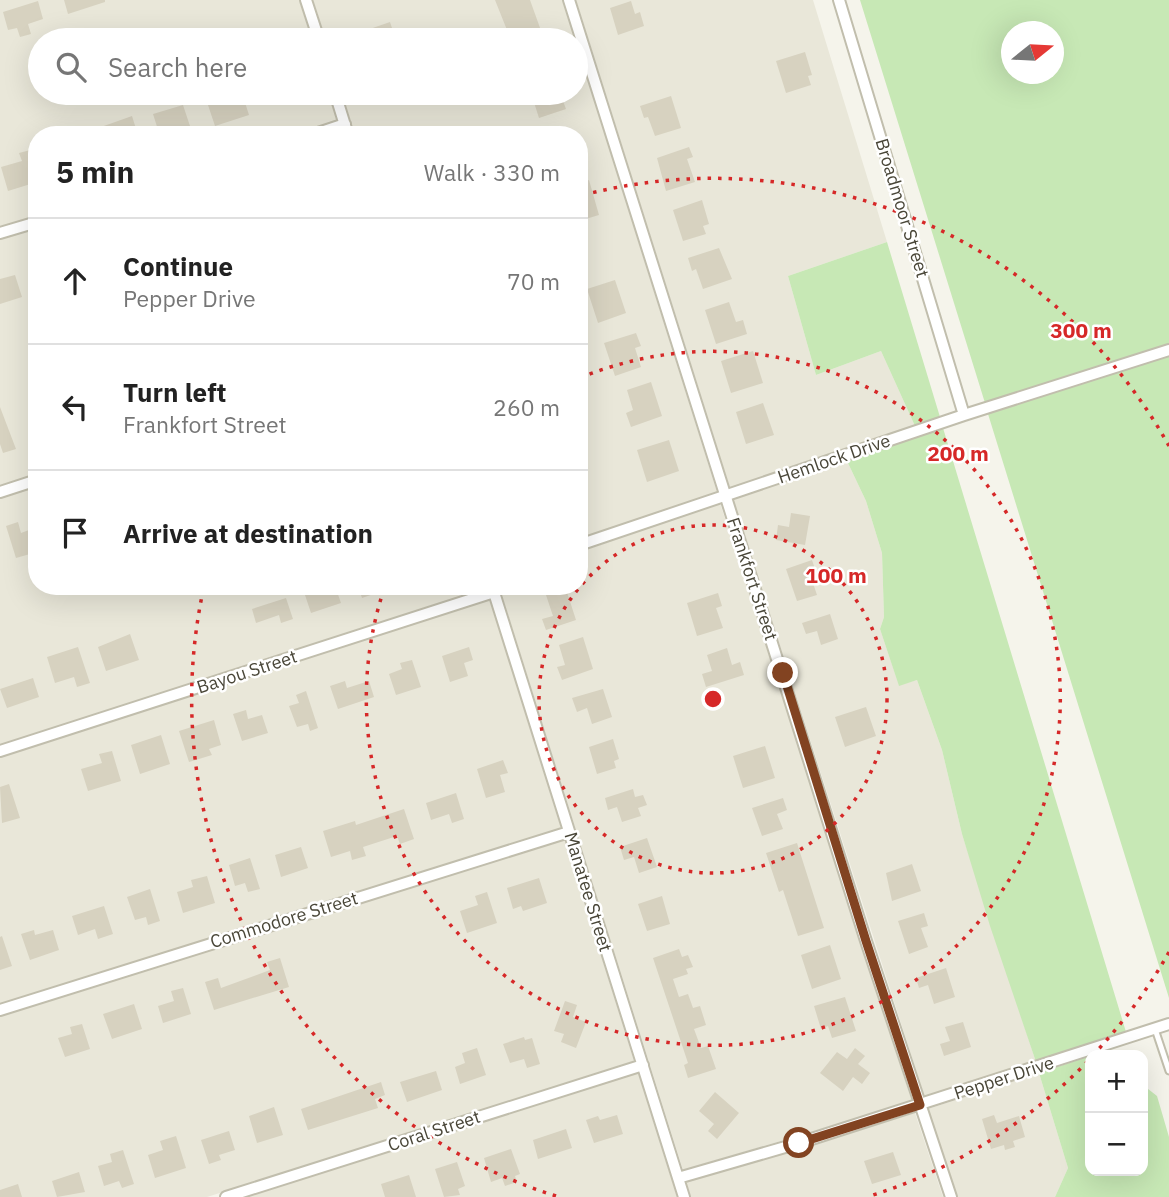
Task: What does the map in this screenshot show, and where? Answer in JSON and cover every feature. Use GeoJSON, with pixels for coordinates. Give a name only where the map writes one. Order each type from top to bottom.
{"type":"FeatureCollection","features":[{"type":"Feature","properties":{"kind":"street"},"geometry":{"type":"LineString","coordinates":[[306,0],[315,28]]}},
{"type":"Feature","properties":{"kind":"street","name":"Frankfort Street"},"geometry":{"type":"LineString","coordinates":[[569,0],[578,28]]}},
{"type":"Feature","properties":{"kind":"street","name":"Broadmoor Street"},"geometry":{"type":"LineString","coordinates":[[839,0],[964,415]]}},
{"type":"Feature","properties":{"kind":"street","name":"Frankfort Street"},"geometry":{"type":"LineString","coordinates":[[588,60],[951,1197]]}},
{"type":"Feature","properties":{"kind":"street"},"geometry":{"type":"LineString","coordinates":[[339,105],[346,126]]}},
{"type":"Feature","properties":{"kind":"street"},"geometry":{"type":"LineString","coordinates":[[0,233],[28,225]]}},
{"type":"Feature","properties":{"kind":"street","name":"Hemlock Drive"},"geometry":{"type":"LineString","coordinates":[[588,542],[964,415],[1169,350]]}},
{"type":"Feature","properties":{"kind":"street"},"geometry":{"type":"LineString","coordinates":[[0,492],[28,483]]}},
{"type":"Feature","properties":{"kind":"street","name":"Bayou Street"},"geometry":{"type":"LineString","coordinates":[[0,751],[475,595]]}},
{"type":"Feature","properties":{"kind":"street","name":"Manatee Street"},"geometry":{"type":"LineString","coordinates":[[495,595],[684,1197]]}},
{"type":"Feature","properties":{"kind":"street","name":"Commodore Street"},"geometry":{"type":"LineString","coordinates":[[0,1010],[569,832]]}},
{"type":"Feature","properties":{"kind":"street","name":"Pepper Drive"},"geometry":{"type":"LineString","coordinates":[[678,1178],[920,1105],[1169,1024]]}},
{"type":"Feature","properties":{"kind":"street","name":"Coral Street"},"geometry":{"type":"LineString","coordinates":[[226,1197],[643,1065]]}},
{"type":"Feature","properties":{"kind":"lane"},"geometry":{"type":"LineString","coordinates":[[1155,1029],[1169,1072]]}},
{"type":"Feature","properties":{"kind":"shaded area"},"geometry":{"type":"Polygon","coordinates":[[[0,0],[299,0],[308,28],[28,28],[28,105],[332,105],[337,121],[321,126],[28,126],[28,219],[0,227],[0,0]]]}},
{"type":"Feature","properties":{"kind":"shaded area"},"geometry":{"type":"Polygon","coordinates":[[[313,0],[562,0],[571,28],[322,28],[313,0]]]}},
{"type":"Feature","properties":{"kind":"shaded area"},"geometry":{"type":"Polygon","coordinates":[[[576,0],[813,0],[887,242],[788,276],[816,375],[881,351],[915,426],[730,488],[588,38],[588,28],[585,28],[576,0]]]}},
{"type":"Feature","properties":{"kind":"shaded area"},"geometry":{"type":"Polygon","coordinates":[[[588,81],[717,492],[588,536],[588,126],[352,126],[346,105],[588,105],[588,81]]]}},
{"type":"Feature","properties":{"kind":"shaded area"},"geometry":{"type":"Polygon","coordinates":[[[28,231],[28,477],[0,486],[0,239],[28,231]]]}},
{"type":"Feature","properties":{"kind":"shaded area"},"geometry":{"type":"Polygon","coordinates":[[[847,461],[866,501],[882,553],[884,617],[880,629],[899,685],[917,680],[942,750],[962,834],[1036,1062],[925,1098],[733,499],[847,461]]]}},
{"type":"Feature","properties":{"kind":"shaded area"},"geometry":{"type":"Polygon","coordinates":[[[28,489],[28,595],[467,595],[0,745],[0,498],[28,489]]]}},
{"type":"Feature","properties":{"kind":"shaded area"},"geometry":{"type":"Polygon","coordinates":[[[720,503],[912,1102],[683,1170],[502,595],[588,595],[588,549],[720,503]]]}},
{"type":"Feature","properties":{"kind":"shaded area"},"geometry":{"type":"Polygon","coordinates":[[[490,600],[561,828],[0,1004],[0,757],[490,600]]]}},
{"type":"Feature","properties":{"kind":"shaded area"},"geometry":{"type":"Polygon","coordinates":[[[565,839],[634,1061],[207,1197],[0,1197],[0,1016],[565,839]]]}},
{"type":"Feature","properties":{"kind":"shaded area"},"geometry":{"type":"Polygon","coordinates":[[[638,1072],[677,1197],[245,1197],[638,1072]]]}},
{"type":"Feature","properties":{"kind":"shaded area"},"geometry":{"type":"Polygon","coordinates":[[[1039,1073],[1068,1168],[1055,1197],[958,1197],[928,1109],[1039,1073]]]}},
{"type":"Feature","properties":{"kind":"shaded area"},"geometry":{"type":"Polygon","coordinates":[[[915,1113],[943,1197],[691,1197],[686,1182],[915,1113]]]}},
{"type":"Feature","properties":{"kind":"green space"},"geometry":{"type":"Polygon","coordinates":[[[860,0],[1169,0],[1169,344],[985,403],[860,0]]]}},
{"type":"Feature","properties":{"kind":"green space"},"geometry":{"type":"Polygon","coordinates":[[[887,242],[940,417],[915,426],[881,351],[816,375],[788,276],[887,242]]]}},
{"type":"Feature","properties":{"kind":"green space"},"geometry":{"type":"Polygon","coordinates":[[[1169,356],[1169,998],[988,414],[1169,356]]]}},
{"type":"Feature","properties":{"kind":"green space"},"geometry":{"type":"Polygon","coordinates":[[[943,428],[1126,1032],[1036,1062],[990,926],[962,834],[942,750],[917,680],[899,686],[880,629],[884,617],[882,553],[866,501],[847,461],[943,428]]]}},
{"type":"Feature","properties":{"kind":"green space"},"geometry":{"type":"Polygon","coordinates":[[[1085,1058],[1085,1176],[1148,1176],[1148,1089],[1157,1096],[1169,1137],[1169,1197],[1055,1197],[1068,1168],[1039,1073],[1085,1058]]]}},
{"type":"Feature","properties":{"kind":"building"},"geometry":{"type":"Polygon","coordinates":[[[64,0],[105,0],[105,2],[68,14],[64,0]]]}},
{"type":"Feature","properties":{"kind":"building"},"geometry":{"type":"Polygon","coordinates":[[[495,0],[530,0],[540,28],[506,28],[495,0]]]}},
{"type":"Feature","properties":{"kind":"building"},"geometry":{"type":"Polygon","coordinates":[[[38,1],[43,19],[28,24],[28,35],[20,37],[17,28],[8,30],[3,12],[38,1]]]}},
{"type":"Feature","properties":{"kind":"building"},"geometry":{"type":"Polygon","coordinates":[[[631,1],[635,14],[640,12],[644,26],[618,35],[610,8],[631,1]]]}},
{"type":"Feature","properties":{"kind":"building"},"geometry":{"type":"Polygon","coordinates":[[[390,22],[392,28],[373,28],[390,22]]]}},
{"type":"Feature","properties":{"kind":"building"},"geometry":{"type":"Polygon","coordinates":[[[805,52],[812,75],[808,76],[811,85],[786,93],[776,61],[805,52]]]}},
{"type":"Feature","properties":{"kind":"building"},"geometry":{"type":"Polygon","coordinates":[[[671,96],[681,128],[655,136],[648,117],[644,118],[640,106],[671,96]]]}},
{"type":"Feature","properties":{"kind":"building"},"geometry":{"type":"Polygon","coordinates":[[[183,105],[190,126],[157,126],[153,114],[183,105]]]}},
{"type":"Feature","properties":{"kind":"building"},"geometry":{"type":"Polygon","coordinates":[[[208,105],[246,105],[249,115],[215,126],[208,105]]]}},
{"type":"Feature","properties":{"kind":"building"},"geometry":{"type":"Polygon","coordinates":[[[535,105],[564,105],[566,109],[539,118],[535,105]]]}},
{"type":"Feature","properties":{"kind":"building"},"geometry":{"type":"Polygon","coordinates":[[[132,116],[135,126],[104,126],[132,116]]]}},
{"type":"Feature","properties":{"kind":"building"},"geometry":{"type":"Polygon","coordinates":[[[689,147],[693,157],[687,159],[695,182],[666,191],[657,158],[689,147]]]}},
{"type":"Feature","properties":{"kind":"building"},"geometry":{"type":"Polygon","coordinates":[[[28,151],[28,185],[8,191],[1,167],[22,161],[19,153],[28,151]]]}},
{"type":"Feature","properties":{"kind":"building"},"geometry":{"type":"Polygon","coordinates":[[[588,180],[599,215],[588,218],[588,180]]]}},
{"type":"Feature","properties":{"kind":"building"},"geometry":{"type":"Polygon","coordinates":[[[702,200],[709,224],[703,226],[706,234],[683,241],[673,210],[702,200]]]}},
{"type":"Feature","properties":{"kind":"building"},"geometry":{"type":"Polygon","coordinates":[[[719,248],[732,279],[703,289],[696,269],[692,271],[688,258],[719,248]]]}},
{"type":"Feature","properties":{"kind":"building"},"geometry":{"type":"Polygon","coordinates":[[[15,275],[22,297],[0,304],[0,279],[15,275]]]}},
{"type":"Feature","properties":{"kind":"building"},"geometry":{"type":"Polygon","coordinates":[[[615,280],[626,313],[598,323],[588,289],[615,280]]]}},
{"type":"Feature","properties":{"kind":"building"},"geometry":{"type":"Polygon","coordinates":[[[729,302],[736,322],[743,320],[747,334],[716,344],[705,310],[729,302]]]}},
{"type":"Feature","properties":{"kind":"building"},"geometry":{"type":"Polygon","coordinates":[[[636,333],[641,346],[635,348],[641,367],[615,376],[604,343],[636,333]]]}},
{"type":"Feature","properties":{"kind":"building"},"geometry":{"type":"Polygon","coordinates":[[[753,351],[763,383],[731,393],[721,361],[753,351]]]}},
{"type":"Feature","properties":{"kind":"building"},"geometry":{"type":"Polygon","coordinates":[[[651,382],[662,416],[631,427],[626,413],[633,410],[627,390],[651,382]]]}},
{"type":"Feature","properties":{"kind":"building"},"geometry":{"type":"Polygon","coordinates":[[[763,403],[774,435],[746,444],[736,412],[763,403]]]}},
{"type":"Feature","properties":{"kind":"building"},"geometry":{"type":"Polygon","coordinates":[[[0,407],[16,449],[3,453],[0,444],[0,407]]]}},
{"type":"Feature","properties":{"kind":"building"},"geometry":{"type":"Polygon","coordinates":[[[669,440],[679,471],[647,482],[637,450],[669,440]]]}},
{"type":"Feature","properties":{"kind":"building"},"geometry":{"type":"Polygon","coordinates":[[[791,513],[810,516],[805,545],[776,540],[778,525],[789,527],[791,513]]]}},
{"type":"Feature","properties":{"kind":"building"},"geometry":{"type":"Polygon","coordinates":[[[18,522],[21,533],[28,530],[28,555],[16,558],[6,526],[18,522]]]}},
{"type":"Feature","properties":{"kind":"building"},"geometry":{"type":"Polygon","coordinates":[[[812,560],[816,572],[810,574],[817,595],[797,601],[786,569],[812,560]]]}},
{"type":"Feature","properties":{"kind":"building"},"geometry":{"type":"Polygon","coordinates":[[[718,593],[722,606],[716,608],[723,628],[697,636],[687,603],[718,593]]]}},
{"type":"Feature","properties":{"kind":"building"},"geometry":{"type":"Polygon","coordinates":[[[305,595],[338,595],[341,603],[311,613],[305,595]]]}},
{"type":"Feature","properties":{"kind":"building"},"geometry":{"type":"Polygon","coordinates":[[[546,595],[568,595],[576,620],[546,630],[542,619],[553,616],[546,595]]]}},
{"type":"Feature","properties":{"kind":"building"},"geometry":{"type":"Polygon","coordinates":[[[286,598],[293,619],[281,623],[279,615],[256,623],[252,609],[286,598]]]}},
{"type":"Feature","properties":{"kind":"building"},"geometry":{"type":"Polygon","coordinates":[[[830,614],[838,639],[821,645],[817,631],[806,634],[802,623],[830,614]]]}},
{"type":"Feature","properties":{"kind":"building"},"geometry":{"type":"Polygon","coordinates":[[[130,634],[139,660],[106,671],[98,647],[130,634]]]}},
{"type":"Feature","properties":{"kind":"building"},"geometry":{"type":"Polygon","coordinates":[[[583,637],[593,669],[562,680],[557,667],[565,665],[559,645],[583,637]]]}},
{"type":"Feature","properties":{"kind":"building"},"geometry":{"type":"Polygon","coordinates":[[[78,647],[90,683],[77,687],[74,677],[55,683],[47,657],[78,647]]]}},
{"type":"Feature","properties":{"kind":"building"},"geometry":{"type":"Polygon","coordinates":[[[469,647],[473,660],[464,663],[468,676],[450,682],[442,656],[469,647]]]}},
{"type":"Feature","properties":{"kind":"building"},"geometry":{"type":"Polygon","coordinates":[[[727,648],[732,665],[740,662],[744,675],[706,687],[702,674],[712,671],[707,655],[727,648]]]}},
{"type":"Feature","properties":{"kind":"building"},"geometry":{"type":"Polygon","coordinates":[[[412,660],[421,687],[396,695],[389,674],[402,669],[400,663],[412,660]]]}},
{"type":"Feature","properties":{"kind":"building"},"geometry":{"type":"Polygon","coordinates":[[[33,678],[39,697],[7,708],[0,689],[33,678]]]}},
{"type":"Feature","properties":{"kind":"building"},"geometry":{"type":"Polygon","coordinates":[[[345,681],[347,688],[369,681],[374,697],[338,709],[330,686],[345,681]]]}},
{"type":"Feature","properties":{"kind":"building"},"geometry":{"type":"Polygon","coordinates":[[[603,689],[612,717],[592,724],[587,708],[577,712],[572,698],[603,689]]]}},
{"type":"Feature","properties":{"kind":"building"},"geometry":{"type":"Polygon","coordinates":[[[306,691],[318,728],[310,731],[308,724],[297,727],[289,706],[299,703],[296,695],[306,691]]]}},
{"type":"Feature","properties":{"kind":"building"},"geometry":{"type":"Polygon","coordinates":[[[866,707],[876,736],[845,747],[835,717],[866,707]]]}},
{"type":"Feature","properties":{"kind":"building"},"geometry":{"type":"Polygon","coordinates":[[[246,710],[248,719],[262,715],[268,733],[242,741],[233,714],[246,710]]]}},
{"type":"Feature","properties":{"kind":"building"},"geometry":{"type":"Polygon","coordinates":[[[214,720],[221,745],[209,749],[212,755],[189,762],[179,731],[214,720]]]}},
{"type":"Feature","properties":{"kind":"building"},"geometry":{"type":"Polygon","coordinates":[[[161,735],[170,764],[140,774],[131,745],[161,735]]]}},
{"type":"Feature","properties":{"kind":"building"},"geometry":{"type":"Polygon","coordinates":[[[613,739],[619,759],[614,761],[616,768],[597,774],[589,747],[613,739]]]}},
{"type":"Feature","properties":{"kind":"building"},"geometry":{"type":"Polygon","coordinates":[[[765,746],[775,778],[743,788],[733,756],[765,746]]]}},
{"type":"Feature","properties":{"kind":"building"},"geometry":{"type":"Polygon","coordinates":[[[112,751],[121,781],[88,791],[81,769],[102,763],[99,754],[112,751]]]}},
{"type":"Feature","properties":{"kind":"building"},"geometry":{"type":"Polygon","coordinates":[[[503,760],[508,773],[500,775],[505,792],[486,798],[477,769],[503,760]]]}},
{"type":"Feature","properties":{"kind":"building"},"geometry":{"type":"Polygon","coordinates":[[[9,784],[20,818],[2,823],[0,787],[9,784]]]}},
{"type":"Feature","properties":{"kind":"building"},"geometry":{"type":"Polygon","coordinates":[[[633,789],[635,797],[643,795],[647,805],[638,808],[641,816],[622,822],[617,807],[608,810],[605,798],[633,789]]]}},
{"type":"Feature","properties":{"kind":"building"},"geometry":{"type":"Polygon","coordinates":[[[456,793],[464,819],[452,823],[449,814],[431,820],[426,803],[456,793]]]}},
{"type":"Feature","properties":{"kind":"building"},"geometry":{"type":"Polygon","coordinates":[[[783,798],[787,810],[777,814],[783,829],[762,836],[752,808],[783,798]]]}},
{"type":"Feature","properties":{"kind":"building"},"geometry":{"type":"Polygon","coordinates":[[[404,809],[414,839],[400,844],[397,836],[363,847],[366,856],[352,860],[350,851],[331,857],[323,831],[355,821],[356,825],[404,809]]]}},
{"type":"Feature","properties":{"kind":"building"},"geometry":{"type":"Polygon","coordinates":[[[647,838],[657,867],[639,873],[634,857],[624,860],[620,847],[647,838]]]}},
{"type":"Feature","properties":{"kind":"building"},"geometry":{"type":"Polygon","coordinates":[[[797,843],[824,928],[798,936],[783,890],[779,892],[766,853],[797,843]]]}},
{"type":"Feature","properties":{"kind":"building"},"geometry":{"type":"Polygon","coordinates":[[[301,847],[308,868],[281,877],[275,855],[301,847]]]}},
{"type":"Feature","properties":{"kind":"building"},"geometry":{"type":"Polygon","coordinates":[[[250,858],[260,889],[248,892],[245,883],[235,886],[229,865],[250,858]]]}},
{"type":"Feature","properties":{"kind":"building"},"geometry":{"type":"Polygon","coordinates":[[[912,864],[921,891],[892,901],[886,873],[912,864]]]}},
{"type":"Feature","properties":{"kind":"building"},"geometry":{"type":"Polygon","coordinates":[[[207,876],[215,903],[183,913],[177,892],[193,887],[191,880],[207,876]]]}},
{"type":"Feature","properties":{"kind":"building"},"geometry":{"type":"Polygon","coordinates":[[[539,878],[547,903],[523,911],[521,906],[513,909],[507,888],[539,878]]]}},
{"type":"Feature","properties":{"kind":"building"},"geometry":{"type":"Polygon","coordinates":[[[150,889],[160,921],[148,925],[146,917],[135,920],[127,897],[150,889]]]}},
{"type":"Feature","properties":{"kind":"building"},"geometry":{"type":"Polygon","coordinates":[[[487,892],[497,923],[467,933],[460,911],[478,905],[475,896],[487,892]]]}},
{"type":"Feature","properties":{"kind":"building"},"geometry":{"type":"Polygon","coordinates":[[[662,896],[670,924],[647,931],[638,904],[662,896]]]}},
{"type":"Feature","properties":{"kind":"building"},"geometry":{"type":"Polygon","coordinates":[[[104,906],[113,934],[98,939],[95,929],[78,935],[72,916],[104,906]]]}},
{"type":"Feature","properties":{"kind":"building"},"geometry":{"type":"Polygon","coordinates":[[[924,913],[928,926],[921,928],[928,947],[909,954],[898,921],[924,913]]]}},
{"type":"Feature","properties":{"kind":"building"},"geometry":{"type":"Polygon","coordinates":[[[34,930],[35,935],[53,930],[59,950],[30,960],[21,934],[34,930]]]}},
{"type":"Feature","properties":{"kind":"building"},"geometry":{"type":"Polygon","coordinates":[[[2,936],[12,966],[0,970],[0,937],[2,936]]]}},
{"type":"Feature","properties":{"kind":"building"},"geometry":{"type":"Polygon","coordinates":[[[830,945],[841,979],[812,989],[801,955],[830,945]]]}},
{"type":"Feature","properties":{"kind":"building"},"geometry":{"type":"Polygon","coordinates":[[[679,949],[682,957],[688,955],[693,967],[686,969],[688,974],[673,979],[679,997],[688,994],[693,1008],[700,1006],[706,1025],[694,1029],[701,1048],[708,1046],[716,1069],[688,1078],[684,1065],[688,1063],[653,958],[679,949]]]}},
{"type":"Feature","properties":{"kind":"building"},"geometry":{"type":"Polygon","coordinates":[[[280,958],[289,987],[214,1010],[205,982],[218,978],[221,988],[270,970],[267,962],[280,958]]]}},
{"type":"Feature","properties":{"kind":"building"},"geometry":{"type":"Polygon","coordinates":[[[946,968],[955,997],[934,1004],[928,985],[919,988],[916,978],[946,968]]]}},
{"type":"Feature","properties":{"kind":"building"},"geometry":{"type":"Polygon","coordinates":[[[183,988],[191,1014],[163,1023],[158,1006],[174,1001],[171,991],[183,988]]]}},
{"type":"Feature","properties":{"kind":"building"},"geometry":{"type":"Polygon","coordinates":[[[845,997],[856,1031],[832,1038],[828,1026],[821,1029],[814,1006],[845,997]]]}},
{"type":"Feature","properties":{"kind":"building"},"geometry":{"type":"Polygon","coordinates":[[[565,1001],[577,1005],[573,1017],[586,1022],[576,1048],[561,1042],[564,1034],[554,1031],[565,1001]]]}},
{"type":"Feature","properties":{"kind":"building"},"geometry":{"type":"Polygon","coordinates":[[[134,1004],[142,1029],[112,1039],[103,1014],[134,1004]]]}},
{"type":"Feature","properties":{"kind":"building"},"geometry":{"type":"Polygon","coordinates":[[[963,1022],[971,1047],[944,1056],[940,1044],[950,1041],[945,1027],[963,1022]]]}},
{"type":"Feature","properties":{"kind":"building"},"geometry":{"type":"Polygon","coordinates":[[[82,1024],[90,1049],[65,1057],[58,1038],[72,1034],[70,1027],[82,1024]]]}},
{"type":"Feature","properties":{"kind":"building"},"geometry":{"type":"Polygon","coordinates":[[[524,1037],[525,1040],[532,1038],[540,1064],[527,1068],[524,1059],[510,1063],[503,1044],[524,1037]]]}},
{"type":"Feature","properties":{"kind":"building"},"geometry":{"type":"Polygon","coordinates":[[[477,1048],[486,1075],[460,1084],[455,1067],[465,1063],[462,1053],[477,1048]]]}},
{"type":"Feature","properties":{"kind":"building"},"geometry":{"type":"Polygon","coordinates":[[[855,1048],[865,1056],[858,1064],[870,1073],[862,1084],[853,1077],[843,1091],[820,1073],[837,1052],[847,1059],[855,1048]]]}},
{"type":"Feature","properties":{"kind":"building"},"geometry":{"type":"Polygon","coordinates":[[[436,1071],[442,1090],[407,1102],[400,1082],[436,1071]]]}},
{"type":"Feature","properties":{"kind":"building"},"geometry":{"type":"Polygon","coordinates":[[[381,1082],[385,1095],[375,1099],[378,1108],[308,1130],[301,1109],[381,1082]]]}},
{"type":"Feature","properties":{"kind":"building"},"geometry":{"type":"Polygon","coordinates":[[[715,1092],[739,1113],[717,1139],[708,1131],[714,1124],[699,1111],[715,1092]]]}},
{"type":"Feature","properties":{"kind":"building"},"geometry":{"type":"Polygon","coordinates":[[[274,1107],[283,1135],[257,1143],[249,1116],[274,1107]]]}},
{"type":"Feature","properties":{"kind":"building"},"geometry":{"type":"Polygon","coordinates":[[[617,1115],[623,1134],[594,1143],[586,1120],[598,1116],[600,1120],[617,1115]]]}},
{"type":"Feature","properties":{"kind":"building"},"geometry":{"type":"Polygon","coordinates":[[[994,1115],[997,1123],[1019,1116],[1025,1137],[1013,1141],[1015,1147],[1005,1150],[1004,1145],[991,1149],[982,1119],[994,1115]]]}},
{"type":"Feature","properties":{"kind":"building"},"geometry":{"type":"Polygon","coordinates":[[[566,1129],[572,1148],[538,1159],[533,1140],[566,1129]]]}},
{"type":"Feature","properties":{"kind":"building"},"geometry":{"type":"Polygon","coordinates":[[[229,1131],[235,1150],[219,1155],[221,1160],[209,1164],[201,1140],[229,1131]]]}},
{"type":"Feature","properties":{"kind":"building"},"geometry":{"type":"Polygon","coordinates":[[[176,1136],[186,1168],[155,1178],[148,1155],[163,1150],[160,1141],[176,1136]]]}},
{"type":"Feature","properties":{"kind":"building"},"geometry":{"type":"Polygon","coordinates":[[[511,1149],[520,1174],[515,1176],[517,1182],[505,1186],[502,1178],[491,1182],[484,1158],[511,1149]]]}},
{"type":"Feature","properties":{"kind":"building"},"geometry":{"type":"Polygon","coordinates":[[[123,1150],[134,1184],[122,1188],[119,1181],[104,1186],[98,1166],[112,1162],[110,1154],[123,1150]]]}},
{"type":"Feature","properties":{"kind":"building"},"geometry":{"type":"Polygon","coordinates":[[[893,1152],[901,1175],[872,1184],[864,1161],[893,1152]]]}},
{"type":"Feature","properties":{"kind":"building"},"geometry":{"type":"Polygon","coordinates":[[[457,1162],[465,1186],[458,1189],[460,1195],[444,1197],[435,1169],[457,1162]]]}},
{"type":"Feature","properties":{"kind":"building"},"geometry":{"type":"Polygon","coordinates":[[[79,1172],[85,1192],[57,1197],[52,1181],[79,1172]]]}},
{"type":"Feature","properties":{"kind":"building"},"geometry":{"type":"Polygon","coordinates":[[[409,1175],[416,1197],[385,1197],[381,1184],[409,1175]]]}},
{"type":"Feature","properties":{"kind":"building"},"geometry":{"type":"Polygon","coordinates":[[[18,1184],[22,1197],[0,1197],[0,1190],[18,1184]]]}},
{"type":"Feature","properties":{"kind":"route"},"geometry":{"type":"LineString","coordinates":[[783,673],[920,1105],[799,1143]]}}]}
